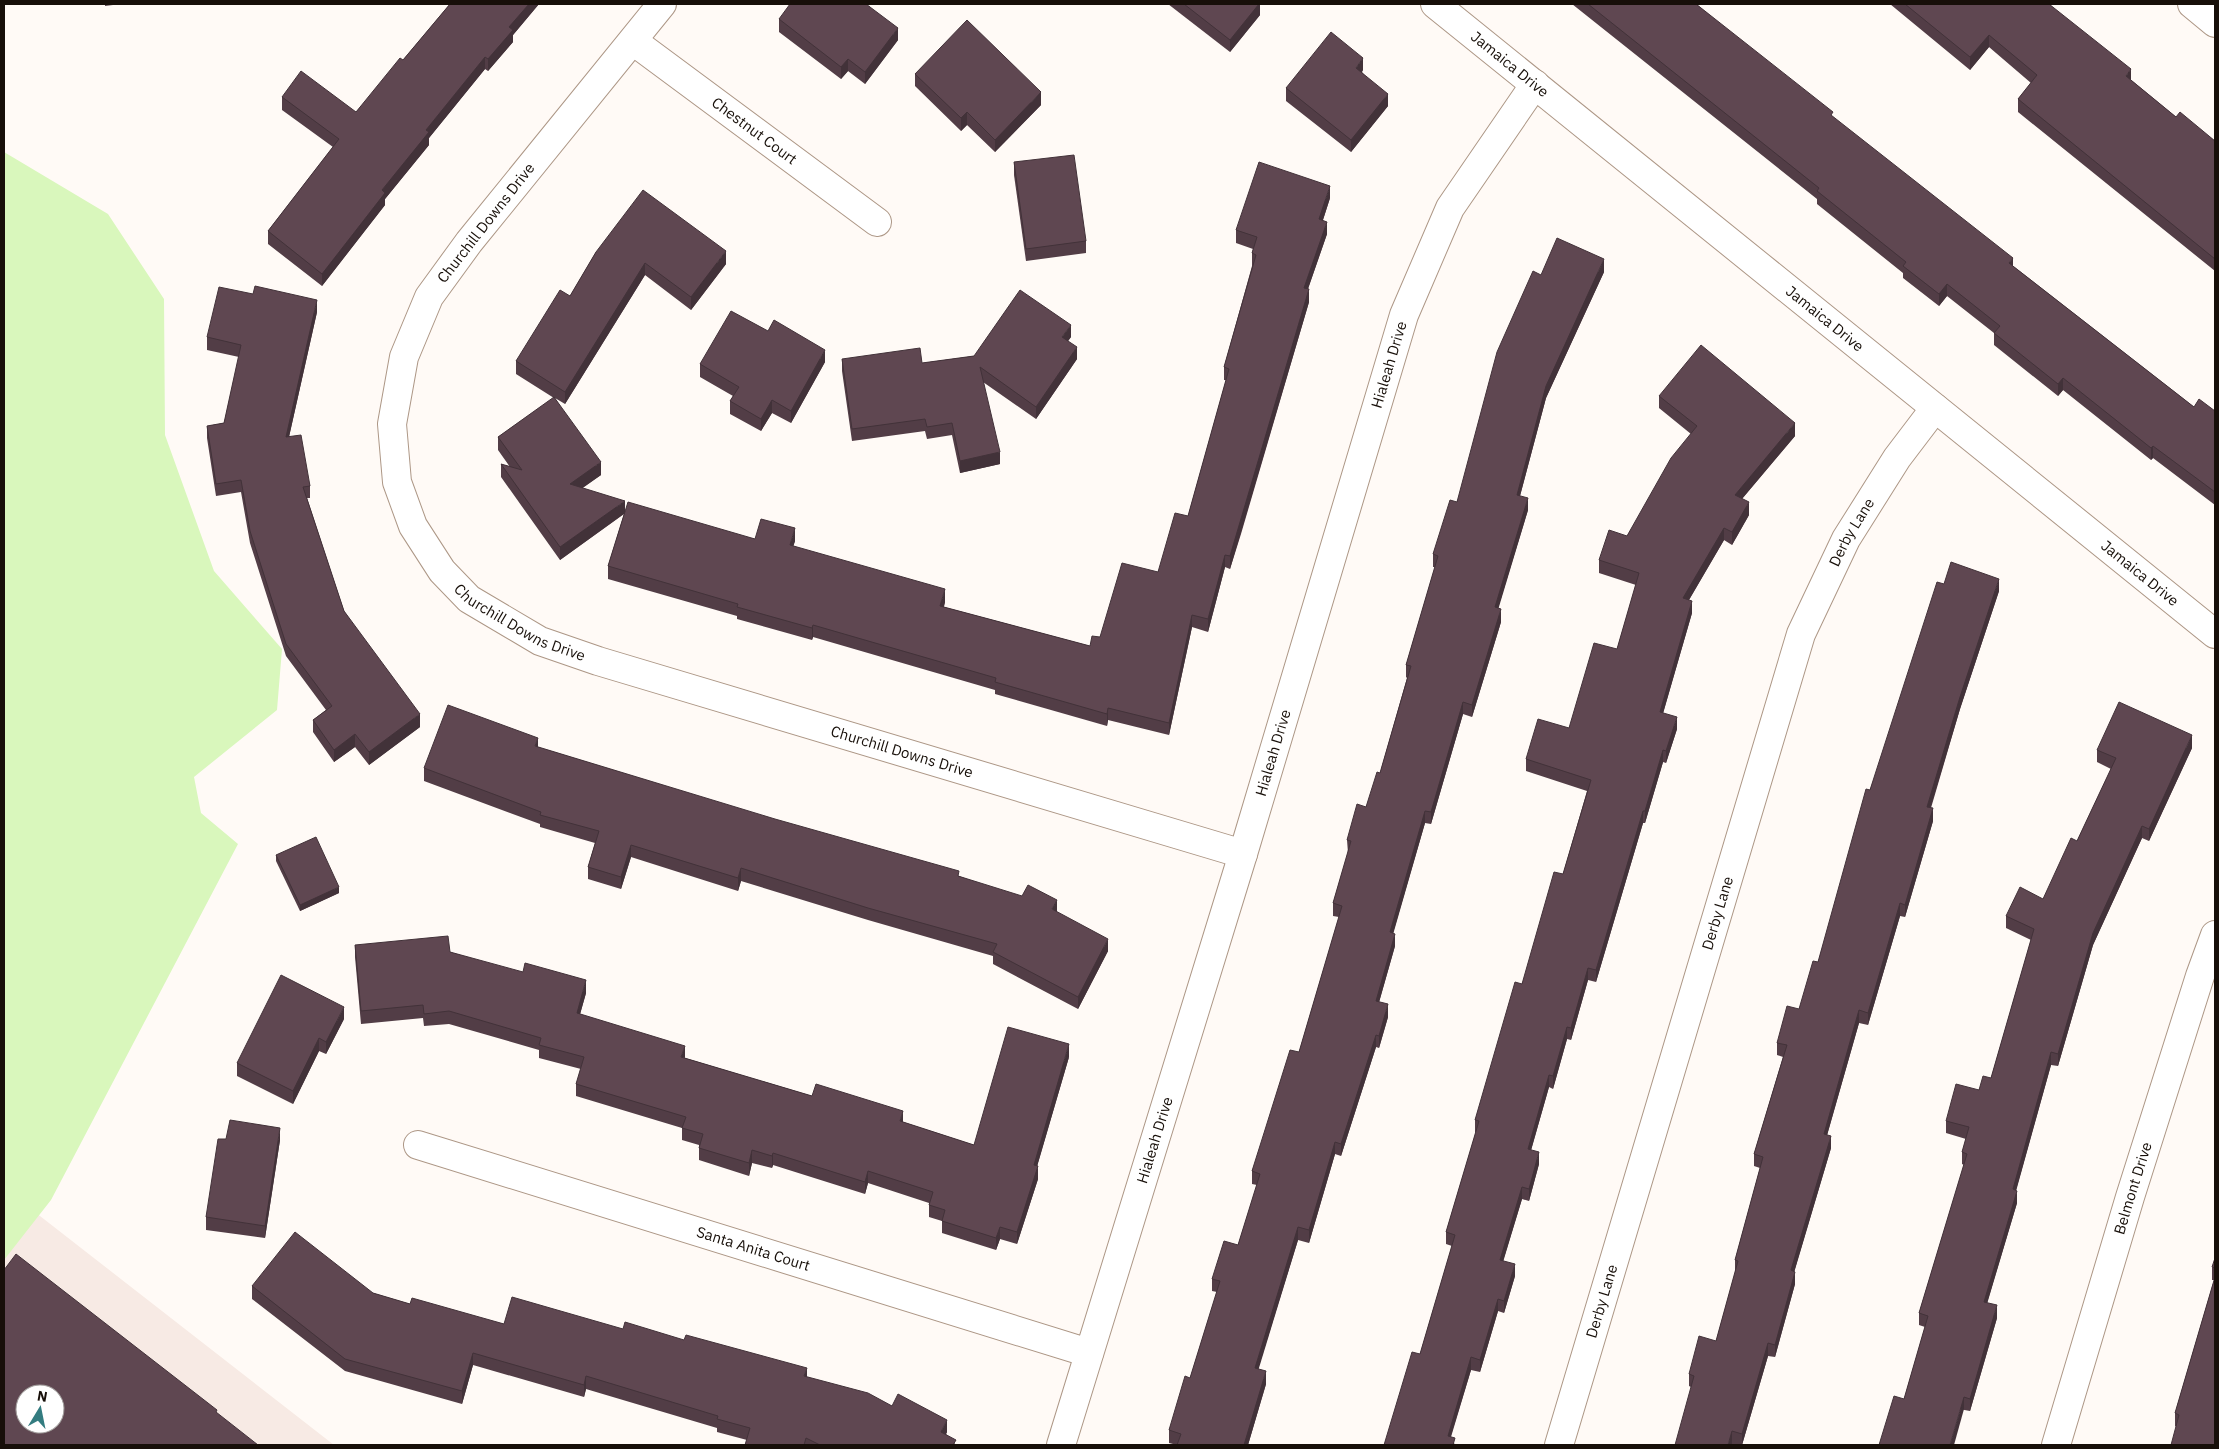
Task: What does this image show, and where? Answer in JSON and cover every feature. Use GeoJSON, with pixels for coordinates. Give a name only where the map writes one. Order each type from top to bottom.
{"type":"FeatureCollection","features":[{"type":"Feature","properties":{"kind":"street","name":"Churchill Downs Drive"},"geometry":{"type":"LineString","coordinates":[[662,4],[469,242],[428,296],[404,357],[392,424],[397,482],[413,526],[442,571],[469,599],[540,641],[617,666],[1243,854]]}},
{"type":"Feature","properties":{"kind":"street","name":"Jamaica Drive"},"geometry":{"type":"LineString","coordinates":[[1435,4],[2215,634]]}},
{"type":"Feature","properties":{"kind":"street"},"geometry":{"type":"LineString","coordinates":[[2192,4],[2215,23]]}},
{"type":"Feature","properties":{"kind":"street","name":"Chestnut Court"},"geometry":{"type":"LineString","coordinates":[[633,40],[877,222]]}},
{"type":"Feature","properties":{"kind":"street","name":"Hialeah Drive"},"geometry":{"type":"LineString","coordinates":[[1061,1445],[1243,854],[1404,315],[1450,208],[1535,84]]}},
{"type":"Feature","properties":{"kind":"street","name":"Derby Lane"},"geometry":{"type":"LineString","coordinates":[[1558,1445],[1801,634],[1846,539],[1897,458],[1936,408]]}},
{"type":"Feature","properties":{"kind":"street","name":"Belmont Drive"},"geometry":{"type":"LineString","coordinates":[[2056,1445],[2133,1188],[2200,976],[2215,935]]}},
{"type":"Feature","properties":{"kind":"street","name":"Santa Anita Court"},"geometry":{"type":"LineString","coordinates":[[418,1145],[1089,1352]]}},
{"type":"Feature","properties":{"kind":"shaded area"},"geometry":{"type":"Polygon","coordinates":[[[22,1202],[334,1445],[4,1445],[4,1225],[22,1202]]]}},
{"type":"Feature","properties":{"kind":"green space"},"geometry":{"type":"Polygon","coordinates":[[[4,152],[108,214],[164,299],[165,435],[214,571],[282,649],[277,710],[194,777],[201,813],[238,844],[51,1200],[4,1260],[4,152]]]}},
{"type":"Feature","properties":{"kind":"building"},"geometry":{"type":"Polygon","coordinates":[[[450,4],[529,4],[509,27],[513,30],[488,59],[485,57],[426,130],[429,132],[382,190],[385,193],[322,274],[268,231],[339,139],[282,97],[301,71],[356,112],[400,58],[403,60],[450,4]]]}},
{"type":"Feature","properties":{"kind":"building"},"geometry":{"type":"Polygon","coordinates":[[[790,4],[866,4],[898,28],[865,72],[848,59],[841,67],[779,19],[790,4]]]}},
{"type":"Feature","properties":{"kind":"building"},"geometry":{"type":"Polygon","coordinates":[[[1184,4],[1259,4],[1230,40],[1184,4]]]}},
{"type":"Feature","properties":{"kind":"building"},"geometry":{"type":"Polygon","coordinates":[[[1588,4],[1696,4],[1833,112],[1831,115],[2013,258],[2009,263],[2194,407],[2199,399],[2215,411],[2215,492],[2153,446],[2151,448],[2063,378],[2058,384],[1994,333],[2000,326],[1947,284],[1939,294],[1903,266],[1906,262],[1817,191],[1819,188],[1588,4]]]}},
{"type":"Feature","properties":{"kind":"building"},"geometry":{"type":"Polygon","coordinates":[[[1905,4],[2049,4],[2131,69],[2126,76],[2176,117],[2180,112],[2215,141],[2215,259],[2018,99],[2037,75],[1989,35],[1970,57],[1905,4]]]}},
{"type":"Feature","properties":{"kind":"building"},"geometry":{"type":"Polygon","coordinates":[[[967,20],[1041,92],[995,140],[967,112],[961,118],[915,74],[967,20]]]}},
{"type":"Feature","properties":{"kind":"building"},"geometry":{"type":"Polygon","coordinates":[[[1331,32],[1363,58],[1356,68],[1388,94],[1351,140],[1286,88],[1331,32]]]}},
{"type":"Feature","properties":{"kind":"building"},"geometry":{"type":"Polygon","coordinates":[[[1074,155],[1086,241],[1026,249],[1014,162],[1074,155]]]}},
{"type":"Feature","properties":{"kind":"building"},"geometry":{"type":"Polygon","coordinates":[[[1259,162],[1330,186],[1319,219],[1327,222],[1304,288],[1309,289],[1230,556],[1225,555],[1208,619],[1192,615],[1169,723],[1108,708],[1107,714],[995,682],[996,678],[813,625],[812,628],[737,607],[738,604],[608,566],[628,502],[755,539],[761,519],[795,528],[790,545],[945,589],[940,606],[1090,646],[1092,636],[1100,637],[1122,563],[1158,572],[1175,513],[1188,516],[1229,369],[1224,367],[1256,255],[1252,253],[1257,237],[1236,230],[1259,162]]]}},
{"type":"Feature","properties":{"kind":"building"},"geometry":{"type":"Polygon","coordinates":[[[643,190],[726,251],[691,297],[645,263],[565,392],[516,361],[560,290],[570,296],[596,252],[643,190]]]}},
{"type":"Feature","properties":{"kind":"building"},"geometry":{"type":"Polygon","coordinates":[[[1557,238],[1604,259],[1546,386],[1517,495],[1528,498],[1495,607],[1501,609],[1472,705],[1463,702],[1431,812],[1425,811],[1390,932],[1395,934],[1376,1001],[1388,1004],[1379,1036],[1376,1035],[1341,1144],[1335,1142],[1309,1230],[1298,1227],[1255,1368],[1266,1371],[1244,1445],[1177,1445],[1181,1434],[1169,1430],[1185,1376],[1190,1378],[1220,1281],[1212,1279],[1224,1241],[1238,1245],[1260,1174],[1252,1171],[1290,1050],[1299,1052],[1342,906],[1333,903],[1351,841],[1347,840],[1357,804],[1366,807],[1377,772],[1380,773],[1411,666],[1406,665],[1438,556],[1433,554],[1450,500],[1457,502],[1497,352],[1533,271],[1541,275],[1557,238]]]}},
{"type":"Feature","properties":{"kind":"building"},"geometry":{"type":"Polygon","coordinates":[[[255,286],[317,300],[286,437],[301,435],[310,486],[303,487],[344,611],[420,714],[369,752],[355,734],[334,750],[313,720],[332,706],[286,644],[250,531],[241,480],[216,484],[207,426],[224,423],[241,345],[207,337],[219,287],[253,294],[255,286]]]}},
{"type":"Feature","properties":{"kind":"building"},"geometry":{"type":"Polygon","coordinates":[[[1020,290],[1071,325],[1062,337],[1077,347],[1036,407],[980,367],[1000,452],[960,461],[952,423],[927,427],[925,419],[852,429],[842,359],[920,348],[922,363],[974,356],[1020,290]]]}},
{"type":"Feature","properties":{"kind":"building"},"geometry":{"type":"Polygon","coordinates":[[[731,311],[768,331],[774,320],[825,350],[791,411],[772,400],[761,419],[730,401],[739,387],[700,364],[731,311]]]}},
{"type":"Feature","properties":{"kind":"building"},"geometry":{"type":"Polygon","coordinates":[[[1701,345],[1795,423],[1735,495],[1749,502],[1732,532],[1724,528],[1683,598],[1692,601],[1660,712],[1677,717],[1666,751],[1663,750],[1645,811],[1643,811],[1596,970],[1588,968],[1571,1028],[1567,1027],[1553,1076],[1549,1075],[1528,1149],[1539,1152],[1529,1189],[1522,1187],[1500,1260],[1515,1264],[1504,1301],[1498,1299],[1480,1360],[1471,1357],[1448,1436],[1455,1438],[1453,1445],[1384,1445],[1412,1352],[1420,1354],[1455,1235],[1446,1232],[1479,1121],[1475,1120],[1515,982],[1522,984],[1554,872],[1563,874],[1591,780],[1526,759],[1538,719],[1569,728],[1594,643],[1617,649],[1639,573],[1599,560],[1609,530],[1627,536],[1671,458],[1697,426],[1659,396],[1701,345]]]}},
{"type":"Feature","properties":{"kind":"building"},"geometry":{"type":"Polygon","coordinates":[[[554,397],[601,462],[570,484],[625,501],[560,547],[501,464],[522,470],[498,437],[554,397]]]}},
{"type":"Feature","properties":{"kind":"building"},"geometry":{"type":"Polygon","coordinates":[[[1951,562],[1999,579],[1960,697],[1927,807],[1933,808],[1905,905],[1900,903],[1868,1013],[1859,1010],[1824,1134],[1831,1136],[1791,1270],[1795,1272],[1775,1345],[1768,1343],[1742,1434],[1732,1431],[1728,1445],[1675,1445],[1694,1376],[1689,1374],[1699,1336],[1716,1341],[1738,1261],[1735,1260],[1763,1157],[1754,1154],[1787,1045],[1777,1043],[1787,1006],[1799,1009],[1813,961],[1818,962],[1866,789],[1870,790],[1937,582],[1944,584],[1951,562]]]}},
{"type":"Feature","properties":{"kind":"building"},"geometry":{"type":"Polygon","coordinates":[[[2119,702],[2192,735],[2149,829],[2142,826],[2093,933],[2058,1054],[2051,1052],[2013,1189],[2017,1191],[1984,1302],[1997,1305],[1970,1399],[1964,1397],[1950,1445],[1879,1445],[1894,1396],[1904,1399],[1928,1316],[1919,1313],[1967,1154],[1962,1152],[1969,1127],[1946,1121],[1956,1084],[1979,1090],[1983,1076],[1991,1078],[2034,929],[2006,916],[2020,887],[2043,899],[2071,838],[2077,841],[2116,758],[2097,750],[2119,702]]]}},
{"type":"Feature","properties":{"kind":"building"},"geometry":{"type":"Polygon","coordinates":[[[448,705],[538,738],[535,746],[775,819],[959,871],[958,876],[1022,896],[1028,885],[1057,900],[1052,909],[1108,939],[1078,997],[993,952],[997,944],[868,908],[741,868],[738,878],[631,845],[621,877],[588,867],[599,831],[540,815],[541,812],[424,768],[448,705]]]}},
{"type":"Feature","properties":{"kind":"building"},"geometry":{"type":"Polygon","coordinates":[[[316,837],[339,887],[300,905],[276,855],[316,837]]]}},
{"type":"Feature","properties":{"kind":"building"},"geometry":{"type":"Polygon","coordinates":[[[448,936],[450,952],[523,972],[525,963],[586,980],[577,1013],[685,1046],[681,1057],[812,1096],[816,1084],[903,1111],[900,1121],[974,1145],[1008,1027],[1069,1044],[1034,1165],[1038,1166],[1017,1232],[1000,1227],[996,1238],[942,1221],[945,1210],[929,1205],[933,1192],[868,1171],[865,1182],[773,1153],[772,1156],[752,1150],[749,1163],[699,1148],[703,1134],[682,1128],[686,1117],[576,1084],[584,1057],[539,1045],[541,1038],[449,1011],[424,1014],[423,1005],[361,1011],[355,945],[448,936]]]}},
{"type":"Feature","properties":{"kind":"building"},"geometry":{"type":"Polygon","coordinates":[[[281,975],[344,1007],[326,1042],[319,1038],[293,1091],[237,1063],[281,975]]]}},
{"type":"Feature","properties":{"kind":"building"},"geometry":{"type":"Polygon","coordinates":[[[230,1120],[280,1128],[265,1226],[206,1217],[218,1139],[226,1139],[230,1120]]]}},
{"type":"Feature","properties":{"kind":"building"},"geometry":{"type":"Polygon","coordinates":[[[295,1232],[373,1293],[410,1304],[412,1298],[504,1324],[512,1297],[623,1329],[625,1322],[684,1340],[686,1335],[807,1368],[804,1376],[868,1393],[892,1406],[898,1394],[947,1420],[941,1432],[956,1440],[953,1445],[820,1445],[806,1438],[804,1445],[745,1445],[750,1428],[717,1419],[718,1416],[586,1376],[584,1385],[473,1353],[462,1391],[345,1359],[252,1286],[295,1232]]]}},
{"type":"Feature","properties":{"kind":"building"},"geometry":{"type":"Polygon","coordinates":[[[16,1254],[217,1410],[216,1412],[258,1445],[4,1445],[4,1270],[16,1254]]]}},
{"type":"Feature","properties":{"kind":"building"},"geometry":{"type":"Polygon","coordinates":[[[2215,1277],[2215,1445],[2171,1445],[2179,1415],[2175,1413],[2215,1277]]]}}]}
